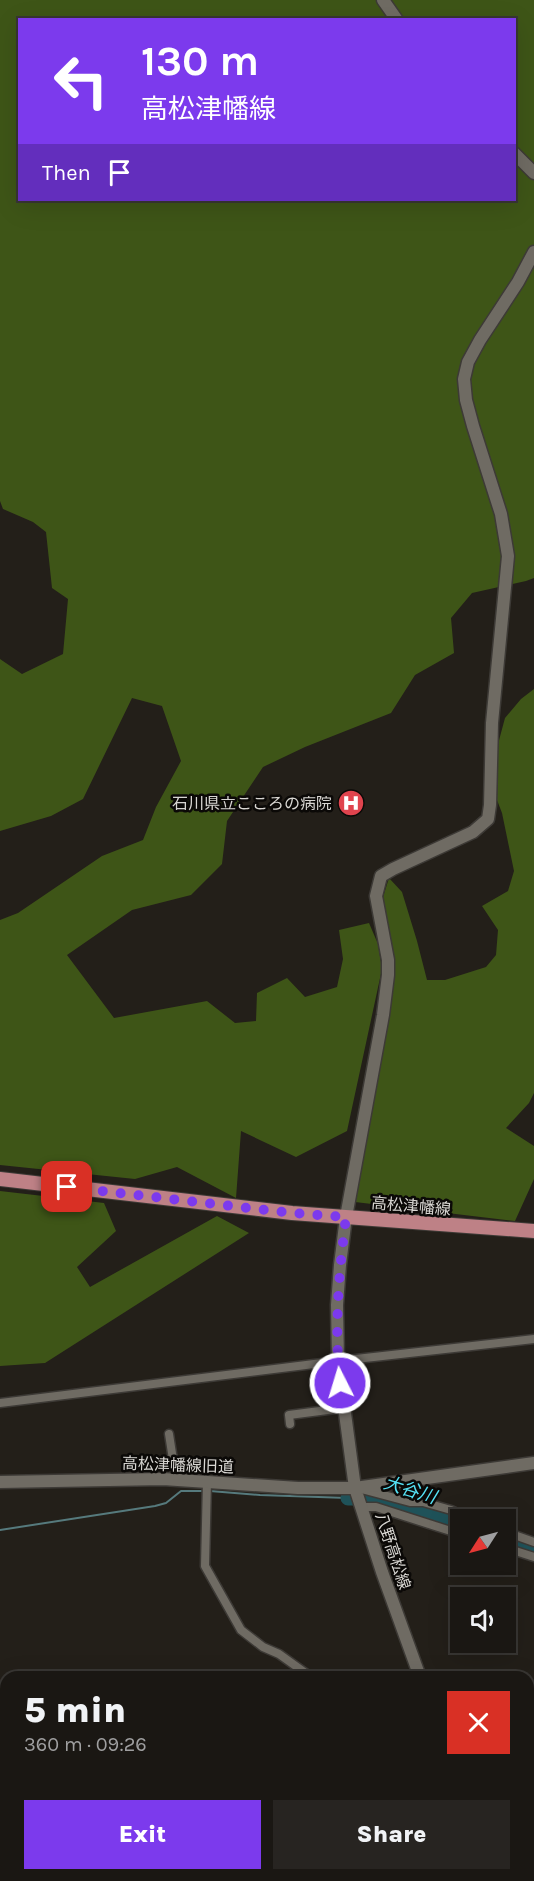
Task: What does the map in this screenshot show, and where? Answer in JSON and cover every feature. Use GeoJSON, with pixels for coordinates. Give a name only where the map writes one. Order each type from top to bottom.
{"type":"FeatureCollection","features":[{"type":"Feature","properties":{"kind":"main road","name":"高松津幡線"},"geometry":{"type":"LineString","coordinates":[[0,1179],[280,1212],[534,1231]]}},
{"type":"Feature","properties":{"kind":"street"},"geometry":{"type":"LineString","coordinates":[[383,0],[396,18]]}},
{"type":"Feature","properties":{"kind":"street"},"geometry":{"type":"LineString","coordinates":[[516,155],[534,173]]}},
{"type":"Feature","properties":{"kind":"street","name":"八野高松線"},"geometry":{"type":"LineString","coordinates":[[418,1671],[358,1497],[343,1408],[338,1361],[337,1305],[340,1265],[346,1217],[383,1016],[388,975],[388,960],[376,897],[378,884],[381,876],[473,832],[488,819],[492,723],[508,556],[501,514],[473,426],[466,400],[464,379],[468,362],[480,340],[518,282],[534,252]]}},
{"type":"Feature","properties":{"kind":"street"},"geometry":{"type":"LineString","coordinates":[[0,1403],[534,1339]]}},
{"type":"Feature","properties":{"kind":"street"},"geometry":{"type":"LineString","coordinates":[[290,1424],[289,1415],[343,1408]]}},
{"type":"Feature","properties":{"kind":"street"},"geometry":{"type":"LineString","coordinates":[[170,1434],[176,1479]]}},
{"type":"Feature","properties":{"kind":"street","name":"高松津幡線旧道"},"geometry":{"type":"LineString","coordinates":[[0,1482],[176,1479],[207,1484],[298,1488],[358,1497],[534,1463]]}},
{"type":"Feature","properties":{"kind":"street"},"geometry":{"type":"LineString","coordinates":[[207,1484],[205,1566],[241,1630],[263,1647],[279,1654],[303,1671]]}},
{"type":"Feature","properties":{"kind":"street"},"geometry":{"type":"LineString","coordinates":[[358,1497],[423,1502],[450,1510]]}},
{"type":"Feature","properties":{"kind":"street"},"geometry":{"type":"LineString","coordinates":[[358,1497],[376,1507],[450,1531]]}},
{"type":"Feature","properties":{"kind":"street"},"geometry":{"type":"LineString","coordinates":[[516,1536],[534,1542]]}},
{"type":"Feature","properties":{"kind":"street"},"geometry":{"type":"LineString","coordinates":[[516,1551],[534,1557]]}},
{"type":"Feature","properties":{"kind":"green space"},"geometry":{"type":"Polygon","coordinates":[[[0,0],[534,0],[534,578],[472,593],[451,618],[454,653],[415,675],[391,713],[305,747],[263,767],[227,821],[222,864],[191,895],[132,910],[67,955],[114,1018],[207,1001],[235,1023],[256,1021],[257,993],[287,978],[305,997],[337,987],[343,959],[339,930],[369,923],[378,944],[382,969],[347,1131],[296,1157],[241,1131],[236,1198],[177,1167],[135,1179],[0,1165],[0,920],[18,913],[102,856],[143,840],[156,807],[181,761],[162,706],[132,698],[83,799],[51,816],[0,831],[0,659],[22,674],[63,654],[68,599],[52,588],[46,532],[33,522],[3,509],[0,501],[0,0]]]}},
{"type":"Feature","properties":{"kind":"green space"},"geometry":{"type":"Polygon","coordinates":[[[534,689],[534,1093],[529,1103],[506,1128],[534,1146],[534,1179],[515,1221],[355,1202],[383,1032],[387,925],[383,897],[389,878],[402,892],[427,980],[445,980],[486,967],[496,955],[498,930],[482,906],[508,891],[514,871],[502,813],[497,800],[498,744],[505,718],[521,699],[534,689]]]}},
{"type":"Feature","properties":{"kind":"green space"},"geometry":{"type":"Polygon","coordinates":[[[0,1191],[104,1203],[116,1231],[77,1267],[90,1287],[217,1216],[249,1233],[45,1363],[0,1366],[0,1191]]]}},
{"type":"Feature","properties":{"kind":"waterway"},"geometry":{"type":"LineString","coordinates":[[0,1530],[155,1506],[166,1503],[181,1491],[204,1491]]}},
{"type":"Feature","properties":{"kind":"waterway"},"geometry":{"type":"LineString","coordinates":[[210,1491],[348,1498]]}},
{"type":"Feature","properties":{"kind":"waterway","name":"大谷川"},"geometry":{"type":"LineString","coordinates":[[348,1498],[371,1498],[450,1522]]}},
{"type":"Feature","properties":{"kind":"waterway","name":"大谷川"},"geometry":{"type":"LineString","coordinates":[[516,1543],[534,1549]]}},
{"type":"Feature","properties":{"kind":"place","name":"石川県立こころの病院"},"geometry":{"type":"Point","coordinates":[351,803]}},
{"type":"Feature","properties":{"kind":"route"},"geometry":{"type":"LineString","coordinates":[[67,1187],[346,1217],[337,1305],[340,1383]]}}]}
